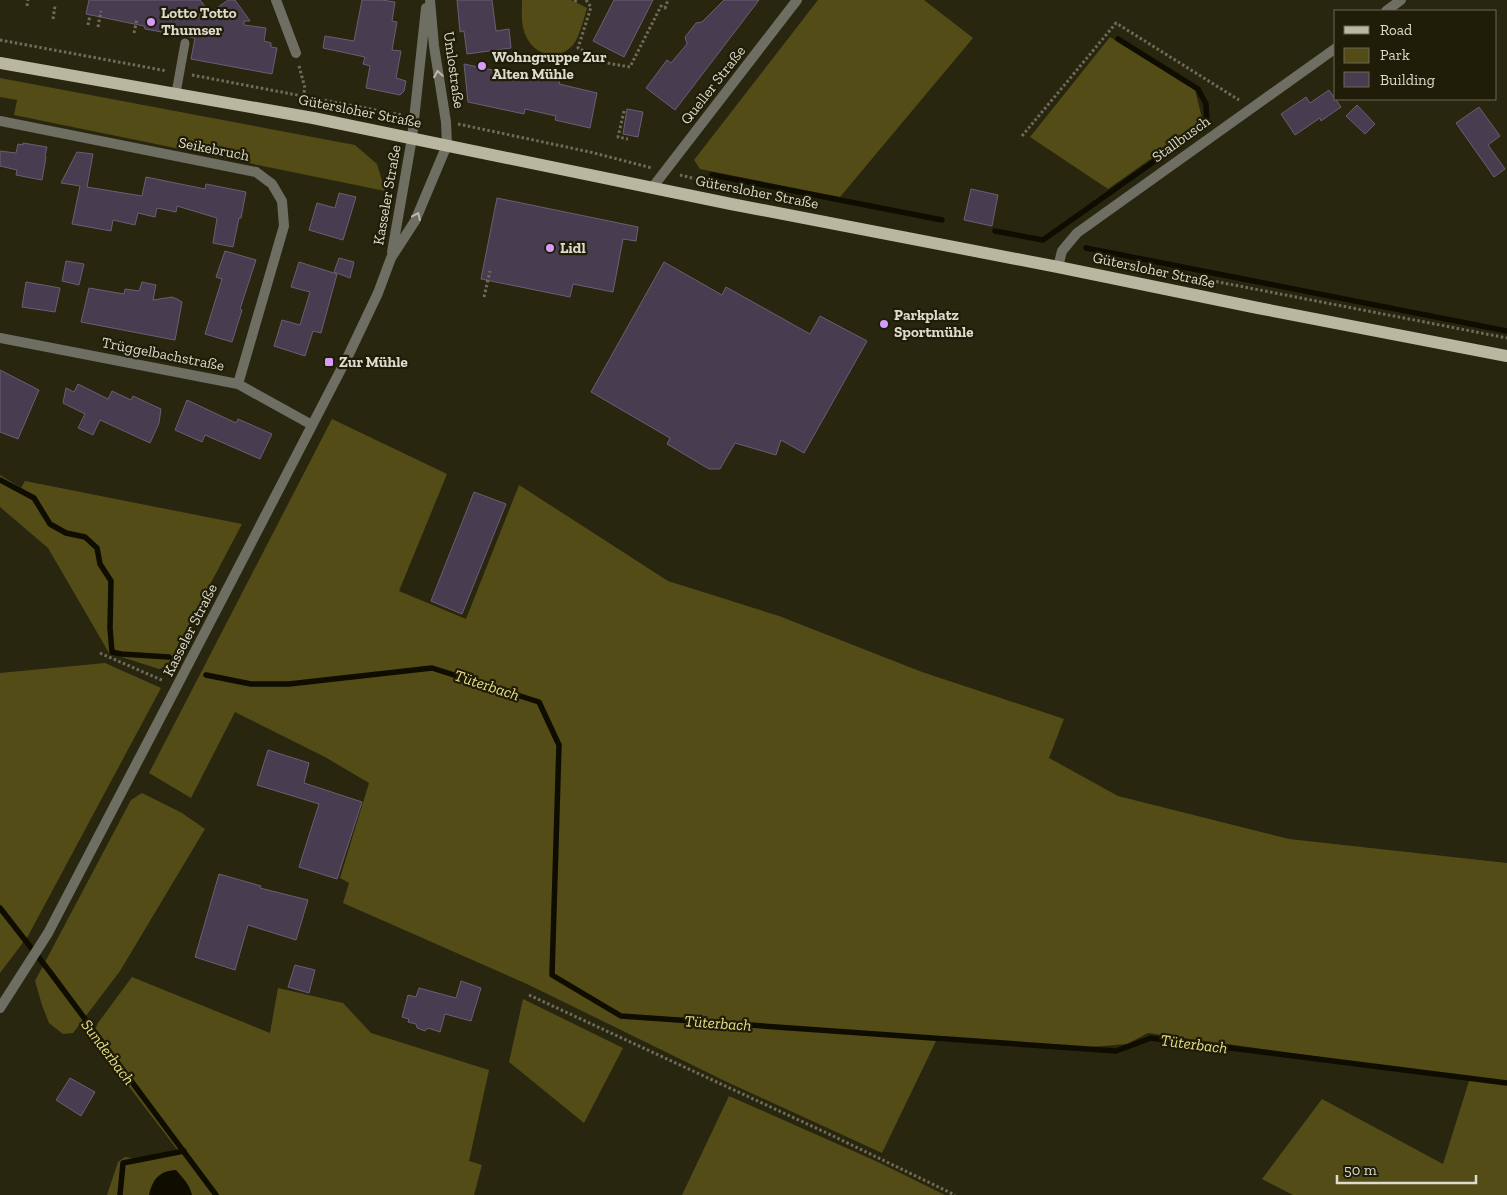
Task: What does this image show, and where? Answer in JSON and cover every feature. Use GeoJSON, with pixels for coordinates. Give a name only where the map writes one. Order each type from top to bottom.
{"type":"FeatureCollection","features":[{"type":"Feature","properties":{"kind":"main road","name":"Gütersloher Straße"},"geometry":{"type":"LineString","coordinates":[[0,63],[176,93],[412,138],[652,188],[1507,356]]}},
{"type":"Feature","properties":{"kind":"street"},"geometry":{"type":"LineString","coordinates":[[276,0],[296,53]]}},
{"type":"Feature","properties":{"kind":"street","name":"Umlostraße"},"geometry":{"type":"LineString","coordinates":[[428,0],[446,122],[447,145]]}},
{"type":"Feature","properties":{"kind":"street","name":"Umlostraße"},"geometry":{"type":"LineString","coordinates":[[412,138],[428,0]]}},
{"type":"Feature","properties":{"kind":"street","name":"Queller Straße"},"geometry":{"type":"LineString","coordinates":[[652,188],[797,0]]}},
{"type":"Feature","properties":{"kind":"street"},"geometry":{"type":"LineString","coordinates":[[1387,10],[1401,0]]}},
{"type":"Feature","properties":{"kind":"street","name":"Stallbusch"},"geometry":{"type":"LineString","coordinates":[[1058,267],[1062,251],[1077,233],[1334,49]]}},
{"type":"Feature","properties":{"kind":"street","name":"Seikebruch"},"geometry":{"type":"LineString","coordinates":[[0,121],[256,172],[272,184],[282,201],[284,226],[238,384]]}},
{"type":"Feature","properties":{"kind":"street","name":"Kasseler Straße"},"geometry":{"type":"LineString","coordinates":[[0,1008],[48,933],[349,354],[378,293],[391,258],[412,138]]}},
{"type":"Feature","properties":{"kind":"street","name":"Kasseler Straße"},"geometry":{"type":"LineString","coordinates":[[391,258],[415,221],[447,145]]}},
{"type":"Feature","properties":{"kind":"street","name":"Trüggelbachstraße"},"geometry":{"type":"LineString","coordinates":[[0,338],[238,384],[312,424]]}},
{"type":"Feature","properties":{"kind":"lane"},"geometry":{"type":"LineString","coordinates":[[176,93],[185,43]]}},
{"type":"Feature","properties":{"kind":"path"},"geometry":{"type":"LineString","coordinates":[[27,6],[28,0]]}},
{"type":"Feature","properties":{"kind":"path"},"geometry":{"type":"LineString","coordinates":[[586,0],[591,7],[578,48],[607,63],[630,67],[661,6],[664,8],[668,0]]}},
{"type":"Feature","properties":{"kind":"path"},"geometry":{"type":"LineString","coordinates":[[53,19],[55,6]]}},
{"type":"Feature","properties":{"kind":"path"},"geometry":{"type":"LineString","coordinates":[[98,27],[101,11]]}},
{"type":"Feature","properties":{"kind":"path"},"geometry":{"type":"LineString","coordinates":[[88,25],[90,15]]}},
{"type":"Feature","properties":{"kind":"path"},"geometry":{"type":"LineString","coordinates":[[134,33],[137,19]]}},
{"type":"Feature","properties":{"kind":"path"},"geometry":{"type":"LineString","coordinates":[[1022,136],[1116,23],[1238,99],[1247,110]]}},
{"type":"Feature","properties":{"kind":"path"},"geometry":{"type":"LineString","coordinates":[[0,40],[394,113]]}},
{"type":"Feature","properties":{"kind":"path"},"geometry":{"type":"LineString","coordinates":[[296,53],[305,88],[303,97]]}},
{"type":"Feature","properties":{"kind":"path"},"geometry":{"type":"LineString","coordinates":[[624,111],[618,137],[628,139]]}},
{"type":"Feature","properties":{"kind":"path"},"geometry":{"type":"LineString","coordinates":[[446,122],[478,127],[590,152],[664,171]]}},
{"type":"Feature","properties":{"kind":"path"},"geometry":{"type":"LineString","coordinates":[[484,297],[490,271]]}},
{"type":"Feature","properties":{"kind":"path"},"geometry":{"type":"LineString","coordinates":[[100,653],[177,686]]}},
{"type":"Feature","properties":{"kind":"path"},"geometry":{"type":"LineString","coordinates":[[529,995],[831,1135],[955,1195]]}},
{"type":"Feature","properties":{"kind":"green space"},"geometry":{"type":"Polygon","coordinates":[[[522,0],[571,0],[587,8],[573,45],[566,51],[552,55],[538,50],[532,45],[527,39],[523,27],[522,0]]]}},
{"type":"Feature","properties":{"kind":"green space"},"geometry":{"type":"Polygon","coordinates":[[[818,0],[924,0],[973,38],[840,197],[700,169],[694,160],[818,0]]]}},
{"type":"Feature","properties":{"kind":"green space"},"geometry":{"type":"Polygon","coordinates":[[[1110,37],[1195,90],[1203,122],[1108,189],[1030,137],[1110,37]]]}},
{"type":"Feature","properties":{"kind":"green space"},"geometry":{"type":"Polygon","coordinates":[[[0,78],[355,145],[377,164],[385,191],[14,115],[17,100],[0,97],[0,78]]]}},
{"type":"Feature","properties":{"kind":"green space"},"geometry":{"type":"Polygon","coordinates":[[[332,419],[447,474],[399,591],[466,619],[519,485],[668,581],[779,616],[922,672],[1064,719],[1049,758],[1118,796],[1289,839],[1507,863],[1507,1195],[1293,1195],[1262,1179],[1322,1099],[1443,1164],[1470,1078],[1148,1033],[1127,1044],[1079,1048],[936,1041],[882,1153],[727,1082],[527,984],[343,903],[349,883],[340,878],[369,783],[325,757],[235,712],[191,798],[149,773],[332,419]]]}},
{"type":"Feature","properties":{"kind":"green space"},"geometry":{"type":"Polygon","coordinates":[[[0,475],[21,488],[25,481],[242,524],[167,666],[159,669],[109,653],[48,548],[0,507],[0,475]]]}},
{"type":"Feature","properties":{"kind":"green space"},"geometry":{"type":"Polygon","coordinates":[[[105,663],[161,688],[28,936],[0,973],[0,673],[105,663]]]}},
{"type":"Feature","properties":{"kind":"green space"},"geometry":{"type":"Polygon","coordinates":[[[142,793],[182,813],[205,829],[120,971],[73,1033],[63,1034],[49,1023],[35,981],[131,800],[142,793]]]}},
{"type":"Feature","properties":{"kind":"green space"},"geometry":{"type":"Polygon","coordinates":[[[132,977],[270,1033],[278,988],[343,1003],[371,1033],[489,1070],[469,1161],[482,1165],[474,1195],[107,1195],[118,1162],[125,1157],[147,1161],[179,1152],[91,1037],[98,1023],[132,977]]]}},
{"type":"Feature","properties":{"kind":"green space"},"geometry":{"type":"Polygon","coordinates":[[[523,999],[623,1048],[584,1123],[509,1062],[523,999]]]}},
{"type":"Feature","properties":{"kind":"green space"},"geometry":{"type":"Polygon","coordinates":[[[729,1096],[878,1162],[945,1195],[682,1195],[729,1096]]]}},
{"type":"Feature","properties":{"kind":"shaded area"},"geometry":{"type":"Polygon","coordinates":[[[176,1170],[188,1185],[192,1195],[149,1195],[155,1180],[161,1174],[176,1170]]]}},
{"type":"Feature","properties":{"kind":"building"},"geometry":{"type":"Polygon","coordinates":[[[89,0],[200,0],[210,13],[228,0],[235,0],[250,21],[244,21],[244,25],[266,28],[264,41],[271,43],[271,47],[277,48],[272,74],[191,59],[195,38],[145,29],[144,26],[86,14],[89,0]]]}},
{"type":"Feature","properties":{"kind":"building"},"geometry":{"type":"Polygon","coordinates":[[[362,0],[395,2],[392,21],[397,22],[392,50],[401,51],[396,78],[406,81],[404,91],[400,95],[366,88],[370,66],[363,64],[365,57],[323,48],[325,36],[354,41],[362,0]]]}},
{"type":"Feature","properties":{"kind":"building"},"geometry":{"type":"Polygon","coordinates":[[[457,0],[492,0],[496,31],[509,29],[511,48],[467,54],[464,31],[460,32],[457,0]]]}},
{"type":"Feature","properties":{"kind":"building"},"geometry":{"type":"Polygon","coordinates":[[[614,0],[653,0],[624,57],[593,41],[614,0]]]}},
{"type":"Feature","properties":{"kind":"building"},"geometry":{"type":"Polygon","coordinates":[[[724,0],[759,0],[675,110],[646,88],[667,60],[671,63],[687,44],[685,37],[696,23],[702,22],[724,0]]]}},
{"type":"Feature","properties":{"kind":"building","name":"Wohngruppe Zur Alten Mühle"},"geometry":{"type":"Polygon","coordinates":[[[464,64],[540,80],[542,70],[561,75],[559,84],[597,93],[590,128],[555,120],[556,116],[525,109],[524,114],[468,102],[464,64]]]}},
{"type":"Feature","properties":{"kind":"building"},"geometry":{"type":"Polygon","coordinates":[[[1329,90],[1334,100],[1341,107],[1321,121],[1320,118],[1295,135],[1281,114],[1306,97],[1310,103],[1329,90]]]}},
{"type":"Feature","properties":{"kind":"building"},"geometry":{"type":"Polygon","coordinates":[[[1357,105],[1375,124],[1365,134],[1346,116],[1357,105]]]}},
{"type":"Feature","properties":{"kind":"building"},"geometry":{"type":"Polygon","coordinates":[[[1479,107],[1500,136],[1488,145],[1505,169],[1494,177],[1456,123],[1479,107]]]}},
{"type":"Feature","properties":{"kind":"building"},"geometry":{"type":"Polygon","coordinates":[[[627,109],[643,112],[638,137],[623,134],[627,109]]]}},
{"type":"Feature","properties":{"kind":"building"},"geometry":{"type":"Polygon","coordinates":[[[23,143],[47,147],[42,180],[16,175],[17,170],[0,166],[0,151],[16,153],[18,144],[23,145],[23,143]]]}},
{"type":"Feature","properties":{"kind":"building"},"geometry":{"type":"Polygon","coordinates":[[[77,152],[93,154],[87,187],[142,196],[146,177],[205,189],[206,184],[246,192],[233,247],[213,243],[217,218],[177,206],[176,212],[157,208],[155,217],[138,213],[135,225],[113,220],[111,231],[72,224],[80,186],[61,183],[77,152]]]}},
{"type":"Feature","properties":{"kind":"building"},"geometry":{"type":"Polygon","coordinates":[[[971,189],[998,195],[992,226],[964,220],[971,189]]]}},
{"type":"Feature","properties":{"kind":"building"},"geometry":{"type":"Polygon","coordinates":[[[339,193],[356,197],[343,240],[309,230],[317,203],[335,208],[339,193]]]}},
{"type":"Feature","properties":{"kind":"building"},"geometry":{"type":"Polygon","coordinates":[[[497,198],[638,227],[636,241],[623,239],[613,292],[573,284],[570,297],[481,279],[497,198]]]}},
{"type":"Feature","properties":{"kind":"building"},"geometry":{"type":"Polygon","coordinates":[[[225,251],[256,260],[240,309],[242,310],[232,342],[205,334],[222,279],[216,277],[225,251]]]}},
{"type":"Feature","properties":{"kind":"building"},"geometry":{"type":"Polygon","coordinates":[[[339,258],[354,262],[350,278],[334,272],[339,258]]]}},
{"type":"Feature","properties":{"kind":"building"},"geometry":{"type":"Polygon","coordinates":[[[66,261],[84,264],[79,285],[62,281],[66,261]]]}},
{"type":"Feature","properties":{"kind":"building"},"geometry":{"type":"Polygon","coordinates":[[[299,262],[337,274],[321,333],[313,331],[305,356],[274,346],[282,320],[300,325],[310,292],[291,287],[299,262]]]}},
{"type":"Feature","properties":{"kind":"building"},"geometry":{"type":"Polygon","coordinates":[[[664,262],[722,295],[726,287],[810,334],[820,316],[867,341],[804,453],[781,440],[776,455],[735,443],[720,469],[709,469],[667,444],[670,438],[591,392],[664,262]]]}},
{"type":"Feature","properties":{"kind":"building"},"geometry":{"type":"Polygon","coordinates":[[[26,282],[60,288],[55,312],[22,307],[26,282]]]}},
{"type":"Feature","properties":{"kind":"building"},"geometry":{"type":"Polygon","coordinates":[[[142,282],[156,285],[153,300],[172,297],[182,302],[175,340],[81,322],[89,288],[124,294],[125,289],[139,291],[142,282]]]}},
{"type":"Feature","properties":{"kind":"building"},"geometry":{"type":"Polygon","coordinates":[[[0,370],[39,390],[18,439],[0,432],[0,370]]]}},
{"type":"Feature","properties":{"kind":"building"},"geometry":{"type":"Polygon","coordinates":[[[78,384],[108,399],[112,391],[131,400],[133,396],[161,409],[159,423],[150,443],[100,420],[93,435],[78,428],[85,414],[63,403],[66,388],[74,392],[78,384]]]}},
{"type":"Feature","properties":{"kind":"building"},"geometry":{"type":"Polygon","coordinates":[[[187,400],[236,423],[238,419],[272,434],[260,459],[205,435],[202,442],[175,430],[187,400]]]}},
{"type":"Feature","properties":{"kind":"building"},"geometry":{"type":"Polygon","coordinates":[[[474,492],[506,504],[462,614],[431,601],[474,492]]]}},
{"type":"Feature","properties":{"kind":"building"},"geometry":{"type":"Polygon","coordinates":[[[268,750],[309,763],[304,783],[362,802],[337,879],[299,867],[319,804],[257,785],[268,750]]]}},
{"type":"Feature","properties":{"kind":"building"},"geometry":{"type":"Polygon","coordinates":[[[219,874],[261,886],[260,888],[308,900],[296,940],[248,925],[235,970],[195,957],[219,874]]]}},
{"type":"Feature","properties":{"kind":"building"},"geometry":{"type":"Polygon","coordinates":[[[295,965],[315,970],[309,993],[288,987],[295,965]]]}},
{"type":"Feature","properties":{"kind":"building"},"geometry":{"type":"Polygon","coordinates":[[[461,981],[481,988],[471,1021],[445,1014],[440,1032],[428,1028],[425,1031],[417,1028],[416,1024],[408,1022],[409,1019],[402,1017],[408,995],[416,997],[419,988],[456,998],[461,981]]]}},
{"type":"Feature","properties":{"kind":"building"},"geometry":{"type":"Polygon","coordinates":[[[70,1078],[95,1092],[81,1116],[56,1100],[70,1078]]]}},
{"type":"Feature","properties":{"kind":"waterway"},"geometry":{"type":"LineString","coordinates":[[995,231],[1043,240],[1207,124],[1206,104],[1198,89],[1118,39]]}},
{"type":"Feature","properties":{"kind":"waterway"},"geometry":{"type":"LineString","coordinates":[[712,175],[942,220]]}},
{"type":"Feature","properties":{"kind":"waterway"},"geometry":{"type":"LineString","coordinates":[[1086,248],[1507,331]]}},
{"type":"Feature","properties":{"kind":"waterway","name":"Tüterbach"},"geometry":{"type":"LineString","coordinates":[[0,480],[34,498],[50,524],[66,533],[85,537],[97,548],[100,564],[111,581],[110,628],[112,652],[169,657]]}},
{"type":"Feature","properties":{"kind":"waterway","name":"Tüterbach"},"geometry":{"type":"LineString","coordinates":[[206,675],[251,684],[289,684],[432,668],[539,702],[559,745],[552,975],[621,1016],[1116,1051],[1151,1038],[1507,1083]]}},
{"type":"Feature","properties":{"kind":"waterway","name":"Sunderbach"},"geometry":{"type":"LineString","coordinates":[[0,908],[216,1195]]}},
{"type":"Feature","properties":{"kind":"waterway"},"geometry":{"type":"LineString","coordinates":[[120,1195],[123,1163],[184,1151]]}},
{"type":"Feature","properties":{"kind":"place","name":"Lotto Totto Thumser"},"geometry":{"type":"Point","coordinates":[151,22]}},
{"type":"Feature","properties":{"kind":"place","name":"Wohngruppe Zur Alten Mühle"},"geometry":{"type":"Point","coordinates":[482,66]}},
{"type":"Feature","properties":{"kind":"place","name":"Lidl"},"geometry":{"type":"Point","coordinates":[550,248]}},
{"type":"Feature","properties":{"kind":"place","name":"Parkplatz Sportmühle"},"geometry":{"type":"Point","coordinates":[884,324]}},
{"type":"Feature","properties":{"kind":"place","name":"Zur Mühle"},"geometry":{"type":"Point","coordinates":[329,362]}}]}
